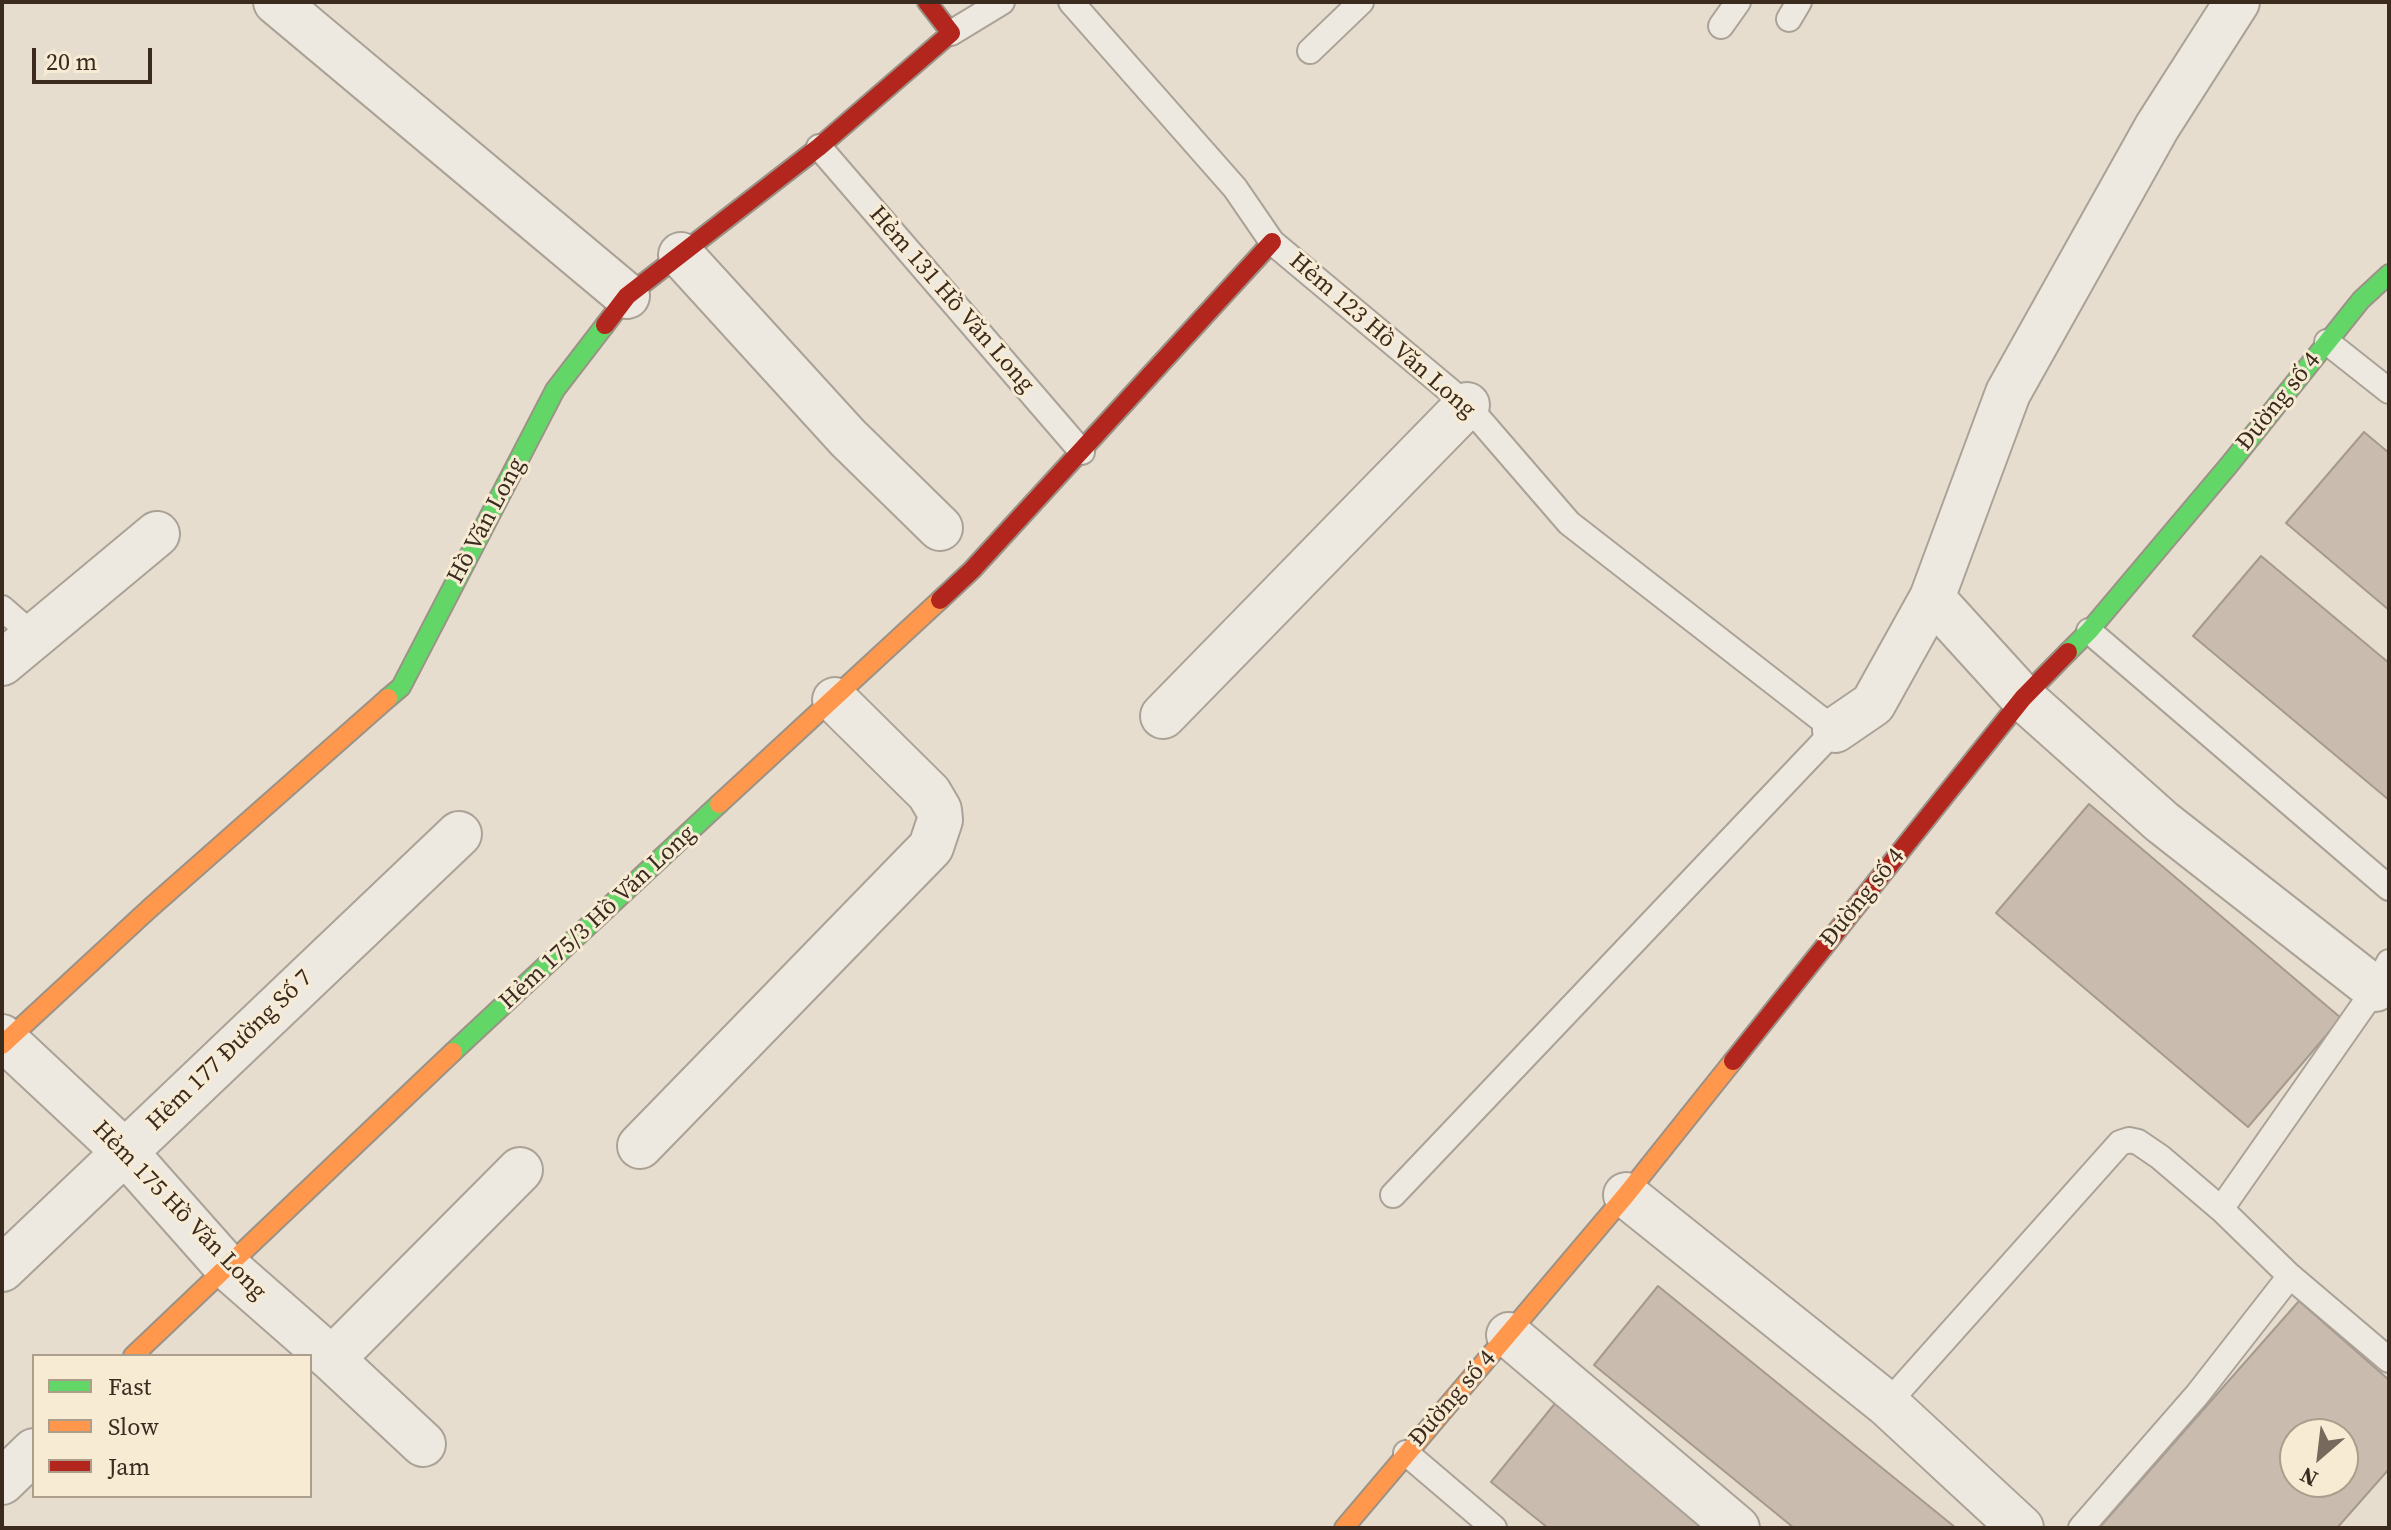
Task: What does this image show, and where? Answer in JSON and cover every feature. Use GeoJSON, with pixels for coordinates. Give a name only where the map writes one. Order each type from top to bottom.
{"type":"FeatureCollection","features":[{"type":"Feature","properties":{"kind":"street"},"geometry":{"type":"LineString","coordinates":[[276,2],[627,296]]}},
{"type":"Feature","properties":{"kind":"street"},"geometry":{"type":"LineString","coordinates":[[927,2],[951,33]]}},
{"type":"Feature","properties":{"kind":"street"},"geometry":{"type":"LineString","coordinates":[[1835,730],[1873,704],[1932,598],[2008,393],[2157,127],[2237,2]]}},
{"type":"Feature","properties":{"kind":"street","name":"Hồ Văn Long"},"geometry":{"type":"LineString","coordinates":[[3,1041],[401,687],[555,390],[627,296],[819,147],[951,33]]}},
{"type":"Feature","properties":{"kind":"street","name":"Hẻm 175/3 Hồ Văn Long"},"geometry":{"type":"LineString","coordinates":[[135,1354],[491,1016],[972,570],[1272,242]]}},
{"type":"Feature","properties":{"kind":"street"},"geometry":{"type":"LineString","coordinates":[[681,255],[848,438],[940,528]]}},
{"type":"Feature","properties":{"kind":"street","name":"Đường số 4"},"geometry":{"type":"LineString","coordinates":[[1344,1528],[1626,1195],[2023,698],[2089,631],[2229,465],[2361,300],[2389,274]]}},
{"type":"Feature","properties":{"kind":"street"},"geometry":{"type":"LineString","coordinates":[[1163,716],[1467,405]]}},
{"type":"Feature","properties":{"kind":"street"},"geometry":{"type":"LineString","coordinates":[[18,649],[157,534]]}},
{"type":"Feature","properties":{"kind":"street"},"geometry":{"type":"LineString","coordinates":[[1932,598],[2023,698],[2162,822],[2384,983]]}},
{"type":"Feature","properties":{"kind":"street"},"geometry":{"type":"LineString","coordinates":[[640,1146],[931,847],[940,820],[939,810],[929,793],[835,700]]}},
{"type":"Feature","properties":{"kind":"street","name":"Hẻm 177 Đường Số 7"},"geometry":{"type":"LineString","coordinates":[[2,1269],[459,834]]}},
{"type":"Feature","properties":{"kind":"street","name":"Hẻm 175 Hồ Văn Long"},"geometry":{"type":"LineString","coordinates":[[3,1041],[125,1152],[226,1266],[423,1444]]}},
{"type":"Feature","properties":{"kind":"street"},"geometry":{"type":"LineString","coordinates":[[332,1359],[520,1170]]}},
{"type":"Feature","properties":{"kind":"street"},"geometry":{"type":"LineString","coordinates":[[1626,1195],[1887,1404],[2021,1528]]}},
{"type":"Feature","properties":{"kind":"street"},"geometry":{"type":"LineString","coordinates":[[1509,1335],[1737,1528]]}},
{"type":"Feature","properties":{"kind":"street"},"geometry":{"type":"LineString","coordinates":[[2,1482],[32,1453]]}},
{"type":"Feature","properties":{"kind":"lane"},"geometry":{"type":"LineString","coordinates":[[951,33],[1002,2]]}},
{"type":"Feature","properties":{"kind":"lane","name":"Hẻm 123 Hồ Văn Long"},"geometry":{"type":"LineString","coordinates":[[1071,2],[1235,188],[1272,242],[1467,405],[1569,523],[1835,730]]}},
{"type":"Feature","properties":{"kind":"lane"},"geometry":{"type":"LineString","coordinates":[[1310,51],[1361,2]]}},
{"type":"Feature","properties":{"kind":"lane"},"geometry":{"type":"LineString","coordinates":[[1721,26],[1738,2]]}},
{"type":"Feature","properties":{"kind":"lane","name":"Hẻm 131 Hồ Văn Long"},"geometry":{"type":"LineString","coordinates":[[819,147],[1082,452]]}},
{"type":"Feature","properties":{"kind":"lane"},"geometry":{"type":"LineString","coordinates":[[2327,342],[2389,391]]}},
{"type":"Feature","properties":{"kind":"lane"},"geometry":{"type":"LineString","coordinates":[[2,608],[18,649]]}},
{"type":"Feature","properties":{"kind":"lane"},"geometry":{"type":"LineString","coordinates":[[2089,631],[2389,888]]}},
{"type":"Feature","properties":{"kind":"lane"},"geometry":{"type":"LineString","coordinates":[[1393,1195],[1835,730]]}},
{"type":"Feature","properties":{"kind":"lane"},"geometry":{"type":"LineString","coordinates":[[2221,1209],[2384,983]]}},
{"type":"Feature","properties":{"kind":"lane"},"geometry":{"type":"LineString","coordinates":[[1887,1404],[2120,1143],[2129,1140],[2138,1142],[2160,1157],[2221,1209],[2290,1276],[2389,1360]]}},
{"type":"Feature","properties":{"kind":"lane"},"geometry":{"type":"LineString","coordinates":[[2081,1528],[2197,1395],[2290,1276]]}},
{"type":"Feature","properties":{"kind":"lane"},"geometry":{"type":"LineString","coordinates":[[1406,1453],[1494,1528]]}},
{"type":"Feature","properties":{"kind":"building"},"geometry":{"type":"Polygon","coordinates":[[[2364,432],[2389,453],[2389,610],[2286,523],[2364,432]]]}},
{"type":"Feature","properties":{"kind":"building"},"geometry":{"type":"Polygon","coordinates":[[[2261,556],[2389,663],[2389,800],[2193,636],[2261,556]]]}},
{"type":"Feature","properties":{"kind":"building"},"geometry":{"type":"Polygon","coordinates":[[[2089,804],[2341,1018],[2248,1127],[1996,913],[2089,804]]]}},
{"type":"Feature","properties":{"kind":"building"},"geometry":{"type":"Polygon","coordinates":[[[1658,1286],[1956,1528],[1794,1528],[1594,1365],[1658,1286]]]}},
{"type":"Feature","properties":{"kind":"building"},"geometry":{"type":"Polygon","coordinates":[[[2299,1301],[2389,1380],[2389,1469],[2337,1528],[2099,1528],[2299,1301]]]}},
{"type":"Feature","properties":{"kind":"building"},"geometry":{"type":"Polygon","coordinates":[[[1557,1401],[1713,1528],[1548,1528],[1491,1482],[1557,1401]]]}},
{"type":"Feature","properties":{"kind":"traffic: fast"},"geometry":{"type":"LineString","coordinates":[[2068,652],[2229,465],[2361,300],[2389,274]]}},
{"type":"Feature","properties":{"kind":"traffic: fast"},"geometry":{"type":"LineString","coordinates":[[388,698],[401,687],[555,390],[605,325]]}},
{"type":"Feature","properties":{"kind":"traffic: fast"},"geometry":{"type":"LineString","coordinates":[[453,1052],[719,804]]}},
{"type":"Feature","properties":{"kind":"traffic: slow"},"geometry":{"type":"LineString","coordinates":[[719,804],[940,600]]}},
{"type":"Feature","properties":{"kind":"traffic: slow"},"geometry":{"type":"LineString","coordinates":[[2,1045],[149,909],[388,698]]}},
{"type":"Feature","properties":{"kind":"traffic: slow"},"geometry":{"type":"LineString","coordinates":[[135,1354],[453,1052]]}},
{"type":"Feature","properties":{"kind":"traffic: slow"},"geometry":{"type":"LineString","coordinates":[[1344,1528],[1626,1195],[1733,1061]]}},
{"type":"Feature","properties":{"kind":"traffic: jam"},"geometry":{"type":"LineString","coordinates":[[605,325],[627,296],[819,147],[951,33],[927,2]]}},
{"type":"Feature","properties":{"kind":"traffic: jam"},"geometry":{"type":"LineString","coordinates":[[940,600],[972,570],[1272,242]]}},
{"type":"Feature","properties":{"kind":"traffic: jam"},"geometry":{"type":"LineString","coordinates":[[1733,1061],[2023,698],[2068,652]]}}]}
